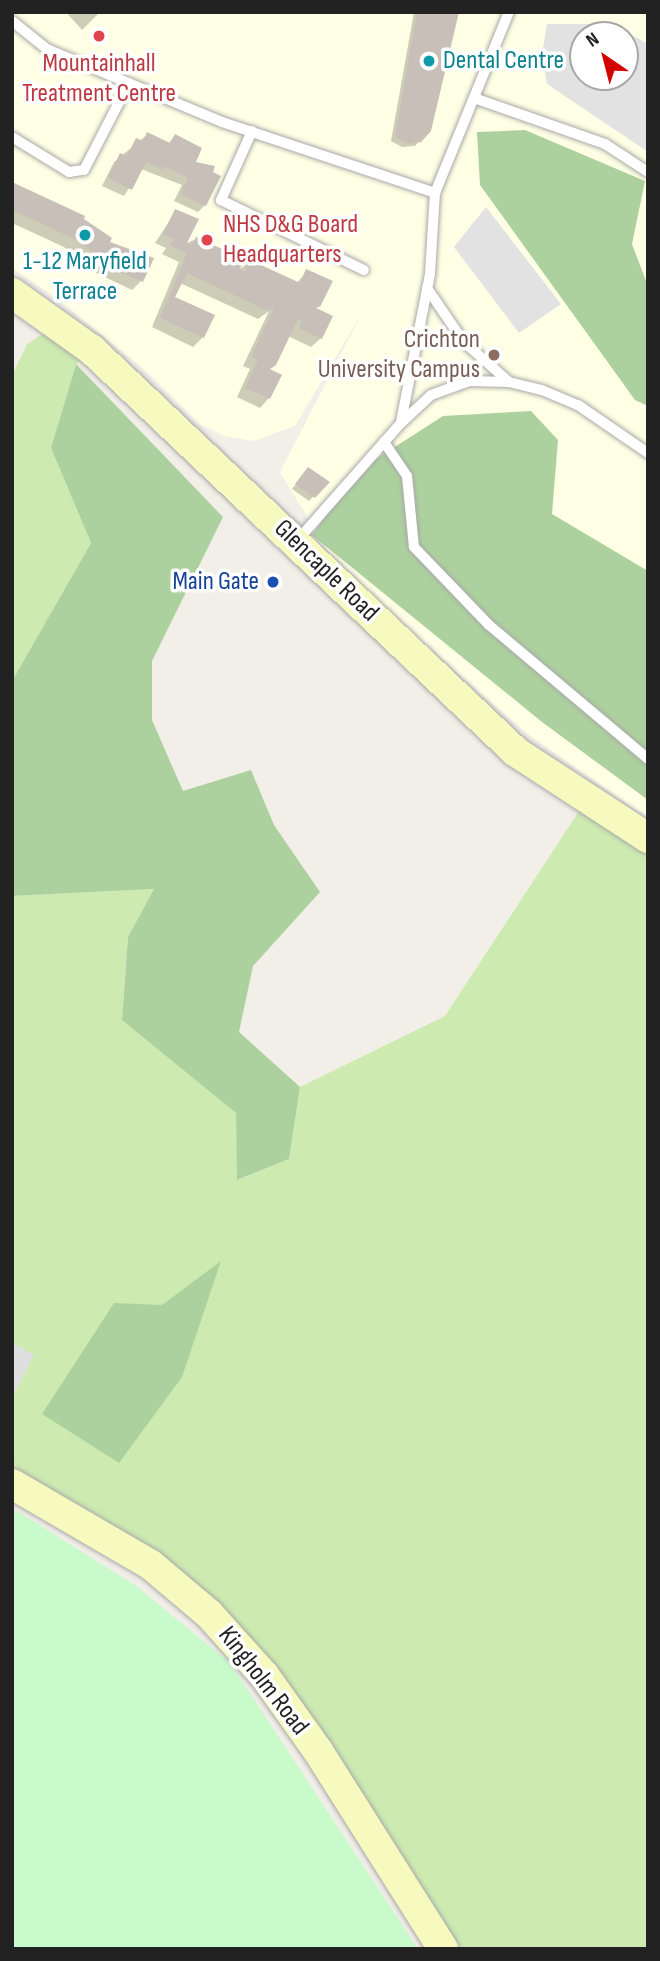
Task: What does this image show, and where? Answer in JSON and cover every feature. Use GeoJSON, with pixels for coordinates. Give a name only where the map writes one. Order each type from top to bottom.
{"type":"FeatureCollection","features":[{"type":"Feature","properties":{"kind":"main road","name":"Glencaple Road"},"geometry":{"type":"LineString","coordinates":[[12,293],[92,350],[516,752],[648,838]]}},
{"type":"Feature","properties":{"kind":"main road","name":"Kingholm Road"},"geometry":{"type":"LineString","coordinates":[[12,1484],[151,1565],[209,1614],[264,1675],[318,1751],[443,1949]]}},
{"type":"Feature","properties":{"kind":"lane"},"geometry":{"type":"LineString","coordinates":[[401,423],[427,288],[435,193],[509,12]]}},
{"type":"Feature","properties":{"kind":"lane"},"geometry":{"type":"LineString","coordinates":[[12,21],[47,49],[129,83],[252,131],[435,193]]}},
{"type":"Feature","properties":{"kind":"lane"},"geometry":{"type":"LineString","coordinates":[[12,137],[69,172],[84,170],[129,83]]}},
{"type":"Feature","properties":{"kind":"lane"},"geometry":{"type":"LineString","coordinates":[[474,98],[605,144],[648,172]]}},
{"type":"Feature","properties":{"kind":"lane"},"geometry":{"type":"LineString","coordinates":[[252,131],[221,201],[364,270]]}},
{"type":"Feature","properties":{"kind":"lane"},"geometry":{"type":"LineString","coordinates":[[427,288],[463,341],[509,382]]}},
{"type":"Feature","properties":{"kind":"lane"},"geometry":{"type":"LineString","coordinates":[[296,542],[401,423],[432,395],[469,381],[509,382],[578,405],[648,453]]}},
{"type":"Feature","properties":{"kind":"lane"},"geometry":{"type":"LineString","coordinates":[[384,442],[407,476],[414,547],[489,625],[648,759]]}},
{"type":"Feature","properties":{"kind":"shaded area","name":"Crichton University Campus"},"geometry":{"type":"Polygon","coordinates":[[[12,12],[648,12],[648,818],[529,735],[338,568],[280,472],[363,311],[295,426],[254,441],[225,436],[201,425],[147,372],[58,299],[12,268],[12,12]]]}},
{"type":"Feature","properties":{"kind":"shaded area"},"geometry":{"type":"Polygon","coordinates":[[[547,24],[569,24],[569,91],[639,91],[639,39],[648,44],[648,152],[547,84],[542,54],[547,24]]]}},
{"type":"Feature","properties":{"kind":"shaded area"},"geometry":{"type":"Polygon","coordinates":[[[486,207],[561,304],[519,333],[454,247],[486,207]]]}},
{"type":"Feature","properties":{"kind":"shaded area"},"geometry":{"type":"Polygon","coordinates":[[[12,1343],[35,1355],[12,1398],[12,1343]]]}},
{"type":"Feature","properties":{"kind":"green space"},"geometry":{"type":"Polygon","coordinates":[[[525,130],[645,181],[632,244],[648,286],[648,406],[635,400],[480,185],[477,132],[525,130]]]}},
{"type":"Feature","properties":{"kind":"green space"},"geometry":{"type":"Polygon","coordinates":[[[57,325],[92,350],[76,364],[51,448],[91,543],[12,681],[12,376],[27,344],[57,325]]]}},
{"type":"Feature","properties":{"kind":"green space"},"geometry":{"type":"Polygon","coordinates":[[[76,364],[223,517],[152,661],[152,720],[183,791],[251,770],[274,825],[320,892],[253,966],[239,1032],[300,1087],[289,1159],[237,1180],[236,1113],[122,1020],[128,937],[154,889],[12,896],[12,681],[91,543],[51,448],[76,364]]]}},
{"type":"Feature","properties":{"kind":"green space"},"geometry":{"type":"Polygon","coordinates":[[[531,411],[558,440],[552,514],[648,571],[648,800],[542,722],[312,535],[359,470],[443,416],[531,411]]]}},
{"type":"Feature","properties":{"kind":"green space"},"geometry":{"type":"Polygon","coordinates":[[[587,799],[648,838],[648,1949],[443,1949],[264,1675],[12,1470],[12,1398],[34,1355],[12,1343],[12,896],[154,889],[128,937],[122,1019],[236,1113],[238,1180],[289,1159],[300,1087],[445,1016],[587,799]]]}},
{"type":"Feature","properties":{"kind":"green space"},"geometry":{"type":"Polygon","coordinates":[[[221,1261],[182,1377],[119,1463],[42,1414],[114,1303],[162,1305],[221,1261]]]}},
{"type":"Feature","properties":{"kind":"green space"},"geometry":{"type":"Polygon","coordinates":[[[12,1508],[135,1585],[230,1663],[418,1949],[12,1949],[12,1508]]]}},
{"type":"Feature","properties":{"kind":"building","name":"Dental Centre"},"geometry":{"type":"Polygon","coordinates":[[[417,12],[459,12],[431,131],[421,142],[407,144],[395,136],[417,12]]]}},
{"type":"Feature","properties":{"kind":"building"},"geometry":{"type":"Polygon","coordinates":[[[147,132],[170,143],[175,134],[202,148],[196,162],[215,166],[213,172],[221,176],[206,206],[180,194],[188,178],[164,166],[163,170],[146,162],[132,190],[108,178],[120,153],[127,156],[136,138],[143,141],[147,132]]]}},
{"type":"Feature","properties":{"kind":"building","name":"1-12 Maryfield Terrace"},"geometry":{"type":"Polygon","coordinates":[[[12,182],[85,216],[84,219],[112,238],[110,242],[154,258],[143,282],[99,262],[101,258],[73,238],[12,210],[12,182]]]}},
{"type":"Feature","properties":{"kind":"building"},"geometry":{"type":"Polygon","coordinates":[[[175,209],[199,219],[187,243],[192,245],[196,237],[244,259],[240,269],[244,272],[250,260],[300,283],[306,269],[333,281],[320,307],[310,305],[333,316],[322,339],[299,328],[302,321],[298,319],[276,365],[270,369],[282,375],[270,399],[245,388],[258,360],[251,357],[275,306],[268,311],[187,273],[175,297],[215,315],[204,338],[160,318],[187,253],[170,245],[173,239],[163,234],[175,209]]]}},
{"type":"Feature","properties":{"kind":"building"},"geometry":{"type":"Polygon","coordinates":[[[308,467],[330,482],[315,498],[295,484],[308,467]]]}},
{"type":"Feature","properties":{"kind":"place","name":"Mountainhall Treatment Centre"},"geometry":{"type":"Point","coordinates":[99,36]}},
{"type":"Feature","properties":{"kind":"place","name":"Dental Centre"},"geometry":{"type":"Point","coordinates":[429,61]}},
{"type":"Feature","properties":{"kind":"place","name":"1-12 Maryfield Terrace"},"geometry":{"type":"Point","coordinates":[85,235]}},
{"type":"Feature","properties":{"kind":"place","name":"NHS D&G Board Headquarters"},"geometry":{"type":"Point","coordinates":[207,240]}},
{"type":"Feature","properties":{"kind":"place","name":"Crichton University Campus"},"geometry":{"type":"Point","coordinates":[494,355]}},
{"type":"Feature","properties":{"kind":"place","name":"Main Gate"},"geometry":{"type":"Point","coordinates":[273,582]}}]}
